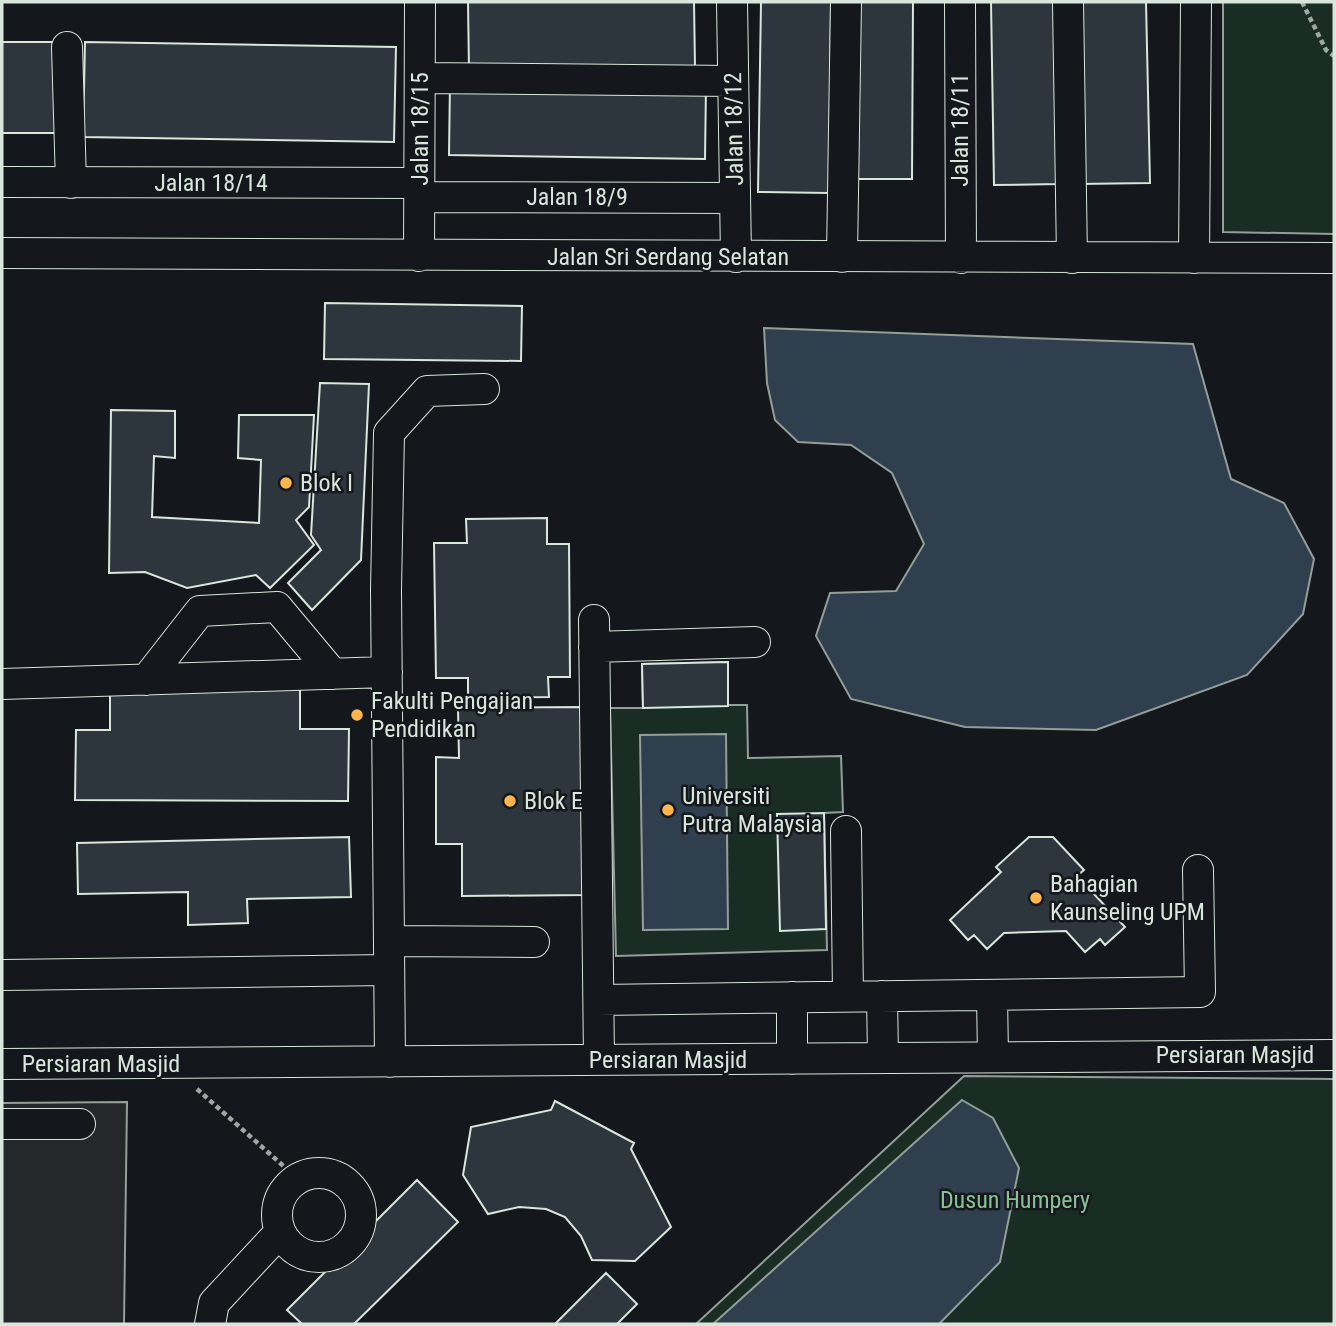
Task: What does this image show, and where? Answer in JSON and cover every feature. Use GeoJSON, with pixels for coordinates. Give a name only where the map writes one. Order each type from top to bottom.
{"type":"FeatureCollection","features":[{"type":"Feature","properties":{"kind":"street","name":"Jalan 18/15"},"geometry":{"type":"LineString","coordinates":[[419,256],[420,2]]}},
{"type":"Feature","properties":{"kind":"street","name":"Jalan 18/12"},"geometry":{"type":"LineString","coordinates":[[732,2],[736,257]]}},
{"type":"Feature","properties":{"kind":"street"},"geometry":{"type":"LineString","coordinates":[[842,257],[846,2]]}},
{"type":"Feature","properties":{"kind":"street","name":"Jalan 18/11"},"geometry":{"type":"LineString","coordinates":[[960,2],[961,258]]}},
{"type":"Feature","properties":{"kind":"street"},"geometry":{"type":"LineString","coordinates":[[1068,2],[1072,258]]}},
{"type":"Feature","properties":{"kind":"street"},"geometry":{"type":"LineString","coordinates":[[1194,258],[1196,2]]}},
{"type":"Feature","properties":{"kind":"street"},"geometry":{"type":"LineString","coordinates":[[67,47],[71,183]]}},
{"type":"Feature","properties":{"kind":"street"},"geometry":{"type":"LineString","coordinates":[[419,78],[733,81]]}},
{"type":"Feature","properties":{"kind":"street","name":"Jalan 18/14"},"geometry":{"type":"LineString","coordinates":[[2,182],[419,190]]}},
{"type":"Feature","properties":{"kind":"street","name":"Jalan 18/9"},"geometry":{"type":"LineString","coordinates":[[419,190],[735,198]]}},
{"type":"Feature","properties":{"kind":"street","name":"Jalan Sri Serdang Selatan"},"geometry":{"type":"LineString","coordinates":[[2,253],[1334,258]]}},
{"type":"Feature","properties":{"kind":"street"},"geometry":{"type":"LineString","coordinates":[[390,1062],[387,672],[389,433],[427,391],[484,389]]}},
{"type":"Feature","properties":{"kind":"street"},"geometry":{"type":"LineString","coordinates":[[146,680],[200,611],[277,607],[333,674]]}},
{"type":"Feature","properties":{"kind":"street"},"geometry":{"type":"LineString","coordinates":[[599,1060],[594,634],[755,642]]}},
{"type":"Feature","properties":{"kind":"street"},"geometry":{"type":"LineString","coordinates":[[2,684],[387,672]]}},
{"type":"Feature","properties":{"kind":"street"},"geometry":{"type":"LineString","coordinates":[[846,831],[848,996]]}},
{"type":"Feature","properties":{"kind":"street"},"geometry":{"type":"LineString","coordinates":[[598,1000],[1199,992],[1198,870]]}},
{"type":"Feature","properties":{"kind":"street"},"geometry":{"type":"LineString","coordinates":[[2,975],[389,955],[534,942]]}},
{"type":"Feature","properties":{"kind":"street"},"geometry":{"type":"LineString","coordinates":[[992,995],[993,1057]]}},
{"type":"Feature","properties":{"kind":"street"},"geometry":{"type":"LineString","coordinates":[[882,996],[883,1058]]}},
{"type":"Feature","properties":{"kind":"street"},"geometry":{"type":"LineString","coordinates":[[792,997],[792,1059]]}},
{"type":"Feature","properties":{"kind":"street","name":"Persiaran Masjid"},"geometry":{"type":"LineString","coordinates":[[2,1064],[1334,1055]]}},
{"type":"Feature","properties":{"kind":"street"},"geometry":{"type":"LineString","coordinates":[[2,1124],[80,1124]]}},
{"type":"Feature","properties":{"kind":"street"},"geometry":{"type":"LineString","coordinates":[[317,1172],[332,1174],[355,1191],[361,1204],[362,1219],[358,1233],[344,1249],[324,1257],[310,1256],[298,1252],[280,1232],[278,1205],[283,1193],[298,1179],[317,1172]]}},
{"type":"Feature","properties":{"kind":"street"},"geometry":{"type":"LineString","coordinates":[[210,1324],[214,1303],[280,1232]]}},
{"type":"Feature","properties":{"kind":"path"},"geometry":{"type":"LineString","coordinates":[[1302,2],[1326,50],[1334,56]]}},
{"type":"Feature","properties":{"kind":"path"},"geometry":{"type":"LineString","coordinates":[[167,1063],[298,1179]]}},
{"type":"Feature","properties":{"kind":"green space"},"geometry":{"type":"Polygon","coordinates":[[[1223,2],[1334,2],[1334,234],[1223,232],[1223,2]]]}},
{"type":"Feature","properties":{"kind":"green space"},"geometry":{"type":"Polygon","coordinates":[[[728,662],[728,705],[747,705],[748,758],[841,756],[843,812],[824,813],[827,950],[616,956],[610,708],[643,708],[642,664],[728,662]]]}},
{"type":"Feature","properties":{"kind":"green space","name":"Dusun Humpery"},"geometry":{"type":"Polygon","coordinates":[[[964,1076],[1334,1079],[1334,1324],[696,1324],[964,1076]]]}},
{"type":"Feature","properties":{"kind":"shaded area"},"geometry":{"type":"Polygon","coordinates":[[[127,1102],[124,1324],[2,1324],[2,1103],[127,1102]]]}},
{"type":"Feature","properties":{"kind":"water"},"geometry":{"type":"Polygon","coordinates":[[[764,328],[1193,344],[1231,479],[1284,503],[1314,559],[1303,614],[1247,675],[1096,730],[965,727],[851,699],[816,636],[830,593],[896,591],[924,544],[892,473],[851,445],[798,442],[775,420],[767,383],[764,328]]]}},
{"type":"Feature","properties":{"kind":"water"},"geometry":{"type":"Polygon","coordinates":[[[726,734],[728,929],[643,930],[640,735],[726,734]]]}},
{"type":"Feature","properties":{"kind":"water"},"geometry":{"type":"Polygon","coordinates":[[[962,1100],[993,1118],[1019,1168],[1000,1262],[939,1324],[713,1324],[962,1100]]]}},
{"type":"Feature","properties":{"kind":"building"},"geometry":{"type":"Polygon","coordinates":[[[468,2],[694,2],[695,67],[469,71],[468,2]]]}},
{"type":"Feature","properties":{"kind":"building"},"geometry":{"type":"Polygon","coordinates":[[[761,2],[831,2],[829,193],[758,192],[761,2]]]}},
{"type":"Feature","properties":{"kind":"building"},"geometry":{"type":"Polygon","coordinates":[[[849,2],[913,2],[912,179],[849,179],[849,2]]]}},
{"type":"Feature","properties":{"kind":"building"},"geometry":{"type":"Polygon","coordinates":[[[991,2],[1056,2],[1059,184],[994,185],[991,2]]]}},
{"type":"Feature","properties":{"kind":"building"},"geometry":{"type":"Polygon","coordinates":[[[1075,2],[1146,2],[1150,183],[1078,184],[1075,2]]]}},
{"type":"Feature","properties":{"kind":"building"},"geometry":{"type":"Polygon","coordinates":[[[2,42],[57,42],[57,133],[2,133],[2,42]]]}},
{"type":"Feature","properties":{"kind":"building"},"geometry":{"type":"Polygon","coordinates":[[[85,42],[396,47],[394,142],[83,137],[85,42]]]}},
{"type":"Feature","properties":{"kind":"building"},"geometry":{"type":"Polygon","coordinates":[[[450,82],[706,86],[705,159],[449,155],[450,82]]]}},
{"type":"Feature","properties":{"kind":"building"},"geometry":{"type":"Polygon","coordinates":[[[325,303],[522,306],[521,361],[324,359],[325,303]]]}},
{"type":"Feature","properties":{"kind":"building"},"geometry":{"type":"Polygon","coordinates":[[[320,383],[369,384],[361,560],[312,610],[288,583],[321,550],[311,535],[320,383]]]}},
{"type":"Feature","properties":{"kind":"building","name":"Blok I"},"geometry":{"type":"Polygon","coordinates":[[[111,410],[175,411],[175,458],[154,456],[152,517],[259,523],[261,460],[238,458],[239,415],[314,415],[309,507],[296,520],[314,545],[270,588],[256,575],[187,588],[145,572],[109,573],[111,410]]]}},
{"type":"Feature","properties":{"kind":"building"},"geometry":{"type":"Polygon","coordinates":[[[547,518],[547,544],[569,544],[570,677],[548,677],[549,697],[468,698],[468,678],[436,678],[434,543],[467,543],[466,519],[547,518]]]}},
{"type":"Feature","properties":{"kind":"building"},"geometry":{"type":"Polygon","coordinates":[[[728,662],[728,706],[643,708],[642,664],[728,662]]]}},
{"type":"Feature","properties":{"kind":"building"},"geometry":{"type":"Polygon","coordinates":[[[110,682],[300,684],[300,729],[349,729],[348,801],[75,800],[76,730],[110,730],[110,682]]]}},
{"type":"Feature","properties":{"kind":"building","name":"Blok E"},"geometry":{"type":"Polygon","coordinates":[[[584,707],[585,895],[462,896],[462,844],[436,844],[436,757],[459,758],[458,708],[584,707]]]}},
{"type":"Feature","properties":{"kind":"building"},"geometry":{"type":"Polygon","coordinates":[[[824,813],[826,929],[780,931],[777,814],[824,813]]]}},
{"type":"Feature","properties":{"kind":"building"},"geometry":{"type":"Polygon","coordinates":[[[349,837],[351,897],[247,899],[248,923],[188,925],[188,892],[78,894],[77,843],[349,837]]]}},
{"type":"Feature","properties":{"kind":"building","name":"Bahagian Kaunseling UPM"},"geometry":{"type":"Polygon","coordinates":[[[1029,837],[1053,837],[1084,870],[1077,876],[1125,927],[1105,945],[1100,939],[1085,952],[1066,931],[1004,933],[987,949],[974,935],[968,940],[950,920],[1001,872],[996,867],[1029,837]]]}},
{"type":"Feature","properties":{"kind":"building"},"geometry":{"type":"Polygon","coordinates":[[[555,1101],[634,1143],[631,1149],[671,1227],[635,1261],[592,1260],[581,1236],[565,1217],[546,1209],[519,1207],[488,1214],[463,1175],[471,1127],[551,1110],[555,1101]]]}},
{"type":"Feature","properties":{"kind":"building"},"geometry":{"type":"Polygon","coordinates":[[[417,1180],[458,1222],[354,1324],[302,1324],[287,1310],[417,1180]]]}},
{"type":"Feature","properties":{"kind":"building"},"geometry":{"type":"Polygon","coordinates":[[[606,1273],[637,1304],[617,1324],[555,1324],[606,1273]]]}},
{"type":"Feature","properties":{"kind":"place","name":"Blok I"},"geometry":{"type":"Point","coordinates":[286,483]}},
{"type":"Feature","properties":{"kind":"place","name":"Fakulti Pengajian Pendidikan"},"geometry":{"type":"Point","coordinates":[357,715]}},
{"type":"Feature","properties":{"kind":"place","name":"Blok E"},"geometry":{"type":"Point","coordinates":[510,801]}},
{"type":"Feature","properties":{"kind":"place","name":"Universiti Putra Malaysia"},"geometry":{"type":"Point","coordinates":[668,810]}},
{"type":"Feature","properties":{"kind":"place","name":"Bahagian Kaunseling UPM"},"geometry":{"type":"Point","coordinates":[1036,898]}}]}
